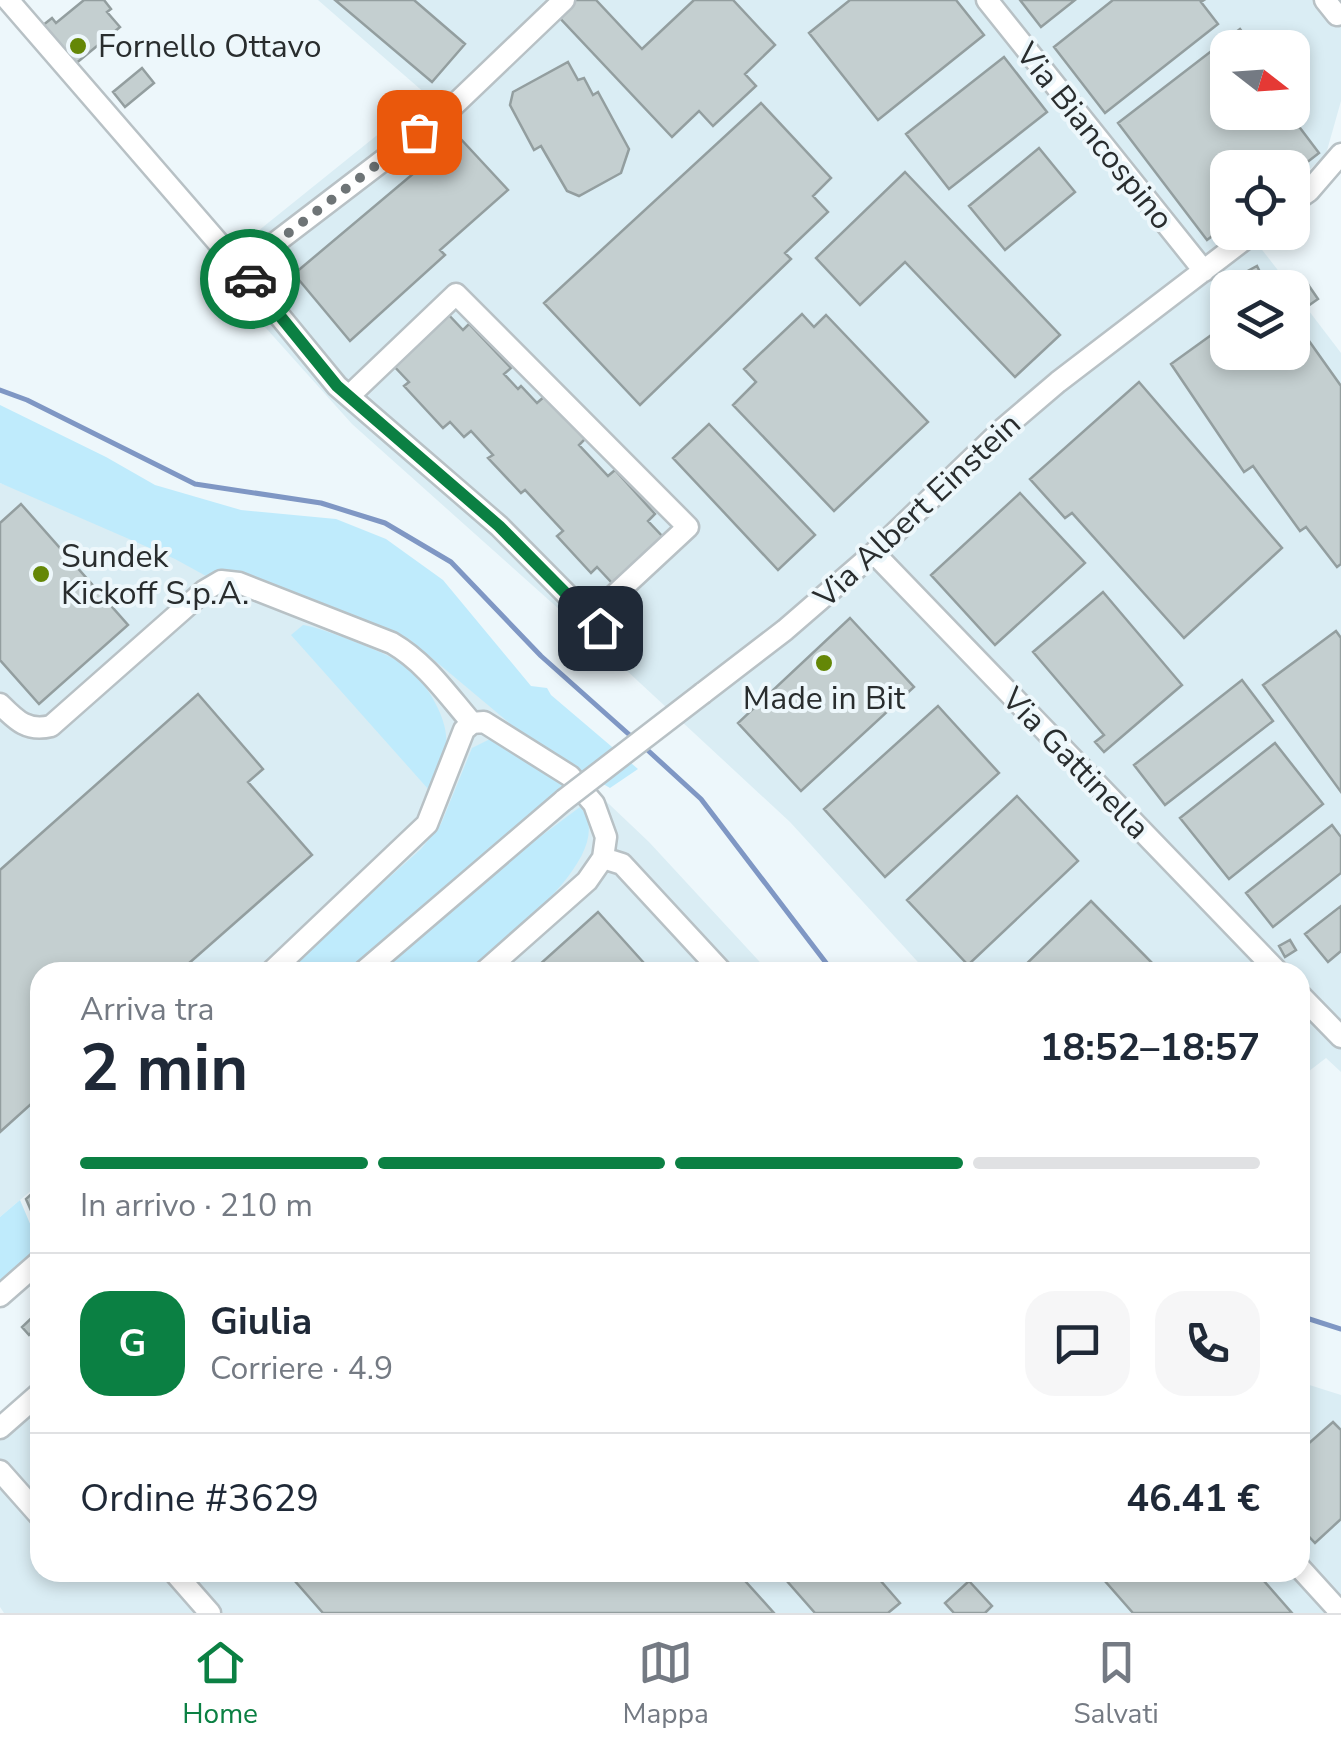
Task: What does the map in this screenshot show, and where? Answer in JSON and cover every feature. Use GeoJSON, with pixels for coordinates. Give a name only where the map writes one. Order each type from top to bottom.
{"type":"FeatureCollection","features":[{"type":"Feature","properties":{"kind":"street"},"geometry":{"type":"LineString","coordinates":[[8,0],[349,396],[499,526],[595,623],[688,527],[456,294],[349,396]]}},
{"type":"Feature","properties":{"kind":"street"},"geometry":{"type":"LineString","coordinates":[[242,269],[449,110],[564,0]]}},
{"type":"Feature","properties":{"kind":"street","name":"Via Biancospino"},"geometry":{"type":"LineString","coordinates":[[987,0],[1204,271]]}},
{"type":"Feature","properties":{"kind":"street"},"geometry":{"type":"LineString","coordinates":[[1310,187],[1341,154]]}},
{"type":"Feature","properties":{"kind":"street"},"geometry":{"type":"LineString","coordinates":[[1310,193],[1341,180]]}},
{"type":"Feature","properties":{"kind":"street","name":"Via Albert Einstein"},"geometry":{"type":"LineString","coordinates":[[375,962],[564,800],[785,630],[1058,382],[1231,250]]}},
{"type":"Feature","properties":{"kind":"street","name":"Via Gattinella"},"geometry":{"type":"LineString","coordinates":[[874,553],[1268,962]]}},
{"type":"Feature","properties":{"kind":"street"},"geometry":{"type":"LineString","coordinates":[[0,704],[22,724],[36,730],[51,726],[221,581],[239,584],[392,643],[414,656],[430,672],[472,723]]}},
{"type":"Feature","properties":{"kind":"street"},"geometry":{"type":"LineString","coordinates":[[284,962],[427,824],[459,740],[472,723],[484,722],[570,776],[594,804],[606,837],[604,858],[587,881],[495,962]]}},
{"type":"Feature","properties":{"kind":"street"},"geometry":{"type":"LineString","coordinates":[[604,858],[622,864],[713,962]]}},
{"type":"Feature","properties":{"kind":"street"},"geometry":{"type":"LineString","coordinates":[[1310,1005],[1341,1037]]}},
{"type":"Feature","properties":{"kind":"street"},"geometry":{"type":"LineString","coordinates":[[0,1296],[30,1270]]}},
{"type":"Feature","properties":{"kind":"street"},"geometry":{"type":"LineString","coordinates":[[0,1428],[30,1402]]}},
{"type":"Feature","properties":{"kind":"street"},"geometry":{"type":"LineString","coordinates":[[0,1471],[30,1505]]}},
{"type":"Feature","properties":{"kind":"street"},"geometry":{"type":"LineString","coordinates":[[1310,1579],[1341,1613]]}},
{"type":"Feature","properties":{"kind":"street"},"geometry":{"type":"LineString","coordinates":[[183,1582],[210,1613]]}},
{"type":"Feature","properties":{"kind":"shaded area"},"geometry":{"type":"Polygon","coordinates":[[[318,0],[1336,0],[1341,7],[1341,101],[1326,154],[1310,169],[1310,150],[1210,150],[1210,250],[1262,250],[1278,270],[1210,270],[1210,370],[1310,370],[1310,312],[1341,353],[1341,1072],[1326,1058],[1310,1070],[1310,962],[918,962],[790,822],[352,424],[212,268],[427,95],[318,0]]]}},
{"type":"Feature","properties":{"kind":"shaded area"},"geometry":{"type":"Polygon","coordinates":[[[0,405],[155,485],[241,510],[336,519],[386,539],[443,580],[531,686],[547,688],[638,769],[610,788],[532,742],[409,639],[246,573],[219,571],[206,576],[0,483],[0,405]]]}},
{"type":"Feature","properties":{"kind":"shaded area"},"geometry":{"type":"Polygon","coordinates":[[[0,483],[400,628],[532,731],[649,842],[760,962],[30,962],[30,1192],[0,1217],[0,483]]]}},
{"type":"Feature","properties":{"kind":"shaded area"},"geometry":{"type":"Polygon","coordinates":[[[303,625],[385,654],[405,665],[420,680],[440,713],[446,736],[444,757],[429,790],[291,635],[303,625]]]}},
{"type":"Feature","properties":{"kind":"shaded area"},"geometry":{"type":"Polygon","coordinates":[[[490,739],[565,787],[360,962],[296,962],[421,849],[441,824],[472,748],[490,739]]]}},
{"type":"Feature","properties":{"kind":"shaded area"},"geometry":{"type":"Polygon","coordinates":[[[580,807],[589,826],[585,849],[571,873],[527,920],[478,962],[388,962],[481,881],[580,807]]]}},
{"type":"Feature","properties":{"kind":"shaded area"},"geometry":{"type":"Polygon","coordinates":[[[20,1200],[30,1224],[30,1256],[0,1283],[0,1217],[20,1200]]]}},
{"type":"Feature","properties":{"kind":"shaded area"},"geometry":{"type":"Polygon","coordinates":[[[1310,1385],[1341,1395],[1341,1613],[4,1613],[0,1607],[0,1414],[30,1387],[30,1582],[1310,1582],[1310,1385]]]}},
{"type":"Feature","properties":{"kind":"building","name":"Fornello Ottavo"},"geometry":{"type":"Polygon","coordinates":[[[84,0],[104,0],[111,9],[107,12],[120,27],[74,65],[42,26],[52,18],[56,23],[84,0]]]}},
{"type":"Feature","properties":{"kind":"building"},"geometry":{"type":"Polygon","coordinates":[[[335,0],[414,0],[465,44],[432,82],[335,0]]]}},
{"type":"Feature","properties":{"kind":"building"},"geometry":{"type":"Polygon","coordinates":[[[573,0],[596,0],[642,49],[694,0],[733,0],[775,45],[745,74],[756,86],[713,126],[699,111],[672,137],[557,15],[573,0]]]}},
{"type":"Feature","properties":{"kind":"building"},"geometry":{"type":"Polygon","coordinates":[[[850,0],[956,0],[984,35],[878,120],[809,33],[850,0]]]}},
{"type":"Feature","properties":{"kind":"building"},"geometry":{"type":"Polygon","coordinates":[[[1020,0],[1075,0],[1041,27],[1020,0]]]}},
{"type":"Feature","properties":{"kind":"building"},"geometry":{"type":"Polygon","coordinates":[[[1113,0],[1204,0],[1201,2],[1218,24],[1105,113],[1054,47],[1113,0]]]}},
{"type":"Feature","properties":{"kind":"building"},"geometry":{"type":"Polygon","coordinates":[[[1210,52],[1210,130],[1302,130],[1319,153],[1310,160],[1310,150],[1210,150],[1207,240],[1118,123],[1210,52]]]}},
{"type":"Feature","properties":{"kind":"building"},"geometry":{"type":"Polygon","coordinates":[[[1004,57],[1047,112],[949,189],[906,134],[1004,57]]]}},
{"type":"Feature","properties":{"kind":"building"},"geometry":{"type":"Polygon","coordinates":[[[568,62],[578,80],[584,78],[593,95],[598,92],[629,149],[621,173],[579,196],[567,191],[541,146],[534,150],[510,105],[513,92],[568,62]]]}},
{"type":"Feature","properties":{"kind":"building"},"geometry":{"type":"Polygon","coordinates":[[[142,68],[154,83],[125,107],[113,92],[142,68]]]}},
{"type":"Feature","properties":{"kind":"building"},"geometry":{"type":"Polygon","coordinates":[[[761,103],[831,178],[813,196],[828,212],[785,253],[791,259],[640,405],[544,303],[761,103]]]}},
{"type":"Feature","properties":{"kind":"building"},"geometry":{"type":"Polygon","coordinates":[[[458,136],[508,190],[440,250],[445,255],[350,341],[294,274],[458,136]]]}},
{"type":"Feature","properties":{"kind":"building"},"geometry":{"type":"Polygon","coordinates":[[[1039,148],[1075,192],[1005,250],[969,206],[1039,148]]]}},
{"type":"Feature","properties":{"kind":"building"},"geometry":{"type":"Polygon","coordinates":[[[905,172],[1060,335],[1015,377],[905,262],[860,305],[816,258],[905,172]]]}},
{"type":"Feature","properties":{"kind":"building"},"geometry":{"type":"Polygon","coordinates":[[[1310,287],[1318,299],[1310,305],[1310,287]]]}},
{"type":"Feature","properties":{"kind":"building"},"geometry":{"type":"Polygon","coordinates":[[[446,312],[463,330],[469,324],[511,368],[504,374],[518,389],[521,386],[537,403],[546,395],[586,438],[579,445],[608,476],[615,470],[655,514],[648,521],[663,537],[613,584],[597,567],[591,573],[557,536],[563,531],[488,458],[493,455],[471,431],[464,437],[450,422],[443,428],[404,386],[409,382],[391,363],[446,312]]]}},
{"type":"Feature","properties":{"kind":"building"},"geometry":{"type":"Polygon","coordinates":[[[802,314],[814,327],[826,315],[928,422],[834,511],[733,405],[756,382],[744,369],[802,314]]]}},
{"type":"Feature","properties":{"kind":"building"},"geometry":{"type":"Polygon","coordinates":[[[1210,336],[1210,370],[1310,370],[1310,342],[1341,386],[1341,564],[1337,567],[1306,527],[1300,531],[1253,466],[1244,472],[1171,364],[1210,336]]]}},
{"type":"Feature","properties":{"kind":"building"},"geometry":{"type":"Polygon","coordinates":[[[1139,382],[1282,548],[1184,638],[1072,513],[1065,518],[1030,479],[1139,382]]]}},
{"type":"Feature","properties":{"kind":"building"},"geometry":{"type":"Polygon","coordinates":[[[709,424],[815,535],[778,570],[673,458],[709,424]]]}},
{"type":"Feature","properties":{"kind":"building"},"geometry":{"type":"Polygon","coordinates":[[[1020,493],[1085,563],[995,645],[931,575],[1020,493]]]}},
{"type":"Feature","properties":{"kind":"building","name":"Sundek Kickoff S.p.A."},"geometry":{"type":"Polygon","coordinates":[[[21,504],[128,625],[39,704],[0,660],[0,523],[21,504]]]}},
{"type":"Feature","properties":{"kind":"building"},"geometry":{"type":"Polygon","coordinates":[[[1103,592],[1182,685],[1104,752],[1095,742],[1104,735],[1033,652],[1103,592]]]}},
{"type":"Feature","properties":{"kind":"building"},"geometry":{"type":"Polygon","coordinates":[[[850,618],[914,687],[801,791],[738,723],[850,618]]]}},
{"type":"Feature","properties":{"kind":"building"},"geometry":{"type":"Polygon","coordinates":[[[1336,631],[1341,638],[1341,792],[1263,685],[1336,631]]]}},
{"type":"Feature","properties":{"kind":"building"},"geometry":{"type":"Polygon","coordinates":[[[1242,680],[1273,721],[1165,805],[1134,765],[1242,680]]]}},
{"type":"Feature","properties":{"kind":"building"},"geometry":{"type":"Polygon","coordinates":[[[198,694],[263,769],[248,782],[312,855],[190,962],[30,962],[30,1105],[0,1132],[0,870],[198,694]]]}},
{"type":"Feature","properties":{"kind":"building"},"geometry":{"type":"Polygon","coordinates":[[[938,706],[999,773],[885,877],[824,809],[938,706]]]}},
{"type":"Feature","properties":{"kind":"building"},"geometry":{"type":"Polygon","coordinates":[[[1275,743],[1323,804],[1229,879],[1180,818],[1275,743]]]}},
{"type":"Feature","properties":{"kind":"building"},"geometry":{"type":"Polygon","coordinates":[[[1017,796],[1078,861],[971,962],[965,962],[907,900],[1017,796]]]}},
{"type":"Feature","properties":{"kind":"building"},"geometry":{"type":"Polygon","coordinates":[[[1332,825],[1341,837],[1341,873],[1273,927],[1246,893],[1332,825]]]}},
{"type":"Feature","properties":{"kind":"building"},"geometry":{"type":"Polygon","coordinates":[[[1091,901],[1151,962],[1028,962],[1091,901]]]}},
{"type":"Feature","properties":{"kind":"building"},"geometry":{"type":"Polygon","coordinates":[[[1341,906],[1341,951],[1328,962],[1305,934],[1341,906]]]}},
{"type":"Feature","properties":{"kind":"building"},"geometry":{"type":"Polygon","coordinates":[[[598,912],[643,962],[542,962],[598,912]]]}},
{"type":"Feature","properties":{"kind":"building"},"geometry":{"type":"Polygon","coordinates":[[[1290,940],[1296,950],[1285,957],[1279,946],[1290,940]]]}},
{"type":"Feature","properties":{"kind":"building"},"geometry":{"type":"Polygon","coordinates":[[[30,1319],[29,1335],[22,1327],[30,1319]]]}},
{"type":"Feature","properties":{"kind":"building"},"geometry":{"type":"Polygon","coordinates":[[[1333,1422],[1341,1430],[1341,1519],[1315,1543],[1310,1538],[1310,1442],[1333,1422]]]}},
{"type":"Feature","properties":{"kind":"building"},"geometry":{"type":"Polygon","coordinates":[[[296,1582],[746,1582],[774,1613],[323,1613],[296,1582]]]}},
{"type":"Feature","properties":{"kind":"building"},"geometry":{"type":"Polygon","coordinates":[[[788,1582],[882,1582],[900,1603],[888,1613],[815,1613],[788,1582]]]}},
{"type":"Feature","properties":{"kind":"building"},"geometry":{"type":"Polygon","coordinates":[[[970,1582],[992,1606],[985,1613],[954,1613],[945,1603],[970,1582]]]}},
{"type":"Feature","properties":{"kind":"building"},"geometry":{"type":"Polygon","coordinates":[[[1106,1582],[1265,1582],[1292,1613],[1133,1613],[1106,1582]]]}},
{"type":"Feature","properties":{"kind":"waterway"},"geometry":{"type":"LineString","coordinates":[[0,390],[195,484],[321,503],[385,523],[451,562],[541,656],[633,738]]}},
{"type":"Feature","properties":{"kind":"waterway"},"geometry":{"type":"LineString","coordinates":[[642,745],[701,799],[825,962]]}},
{"type":"Feature","properties":{"kind":"waterway"},"geometry":{"type":"LineString","coordinates":[[1310,1319],[1341,1329]]}},
{"type":"Feature","properties":{"kind":"way so far"},"geometry":{"type":"LineString","coordinates":[[250,279],[242,269],[419,132]]}},
{"type":"Feature","properties":{"kind":"place","name":"Fornello Ottavo"},"geometry":{"type":"Point","coordinates":[78,46]}},
{"type":"Feature","properties":{"kind":"place","name":"Sundek Kickoff S.p.A."},"geometry":{"type":"Point","coordinates":[41,574]}},
{"type":"Feature","properties":{"kind":"place","name":"Made in Bit"},"geometry":{"type":"Point","coordinates":[824,663]}},
{"type":"Feature","properties":{"kind":"route"},"geometry":{"type":"LineString","coordinates":[[250,279],[337,386],[499,526],[600,628]]}}]}
